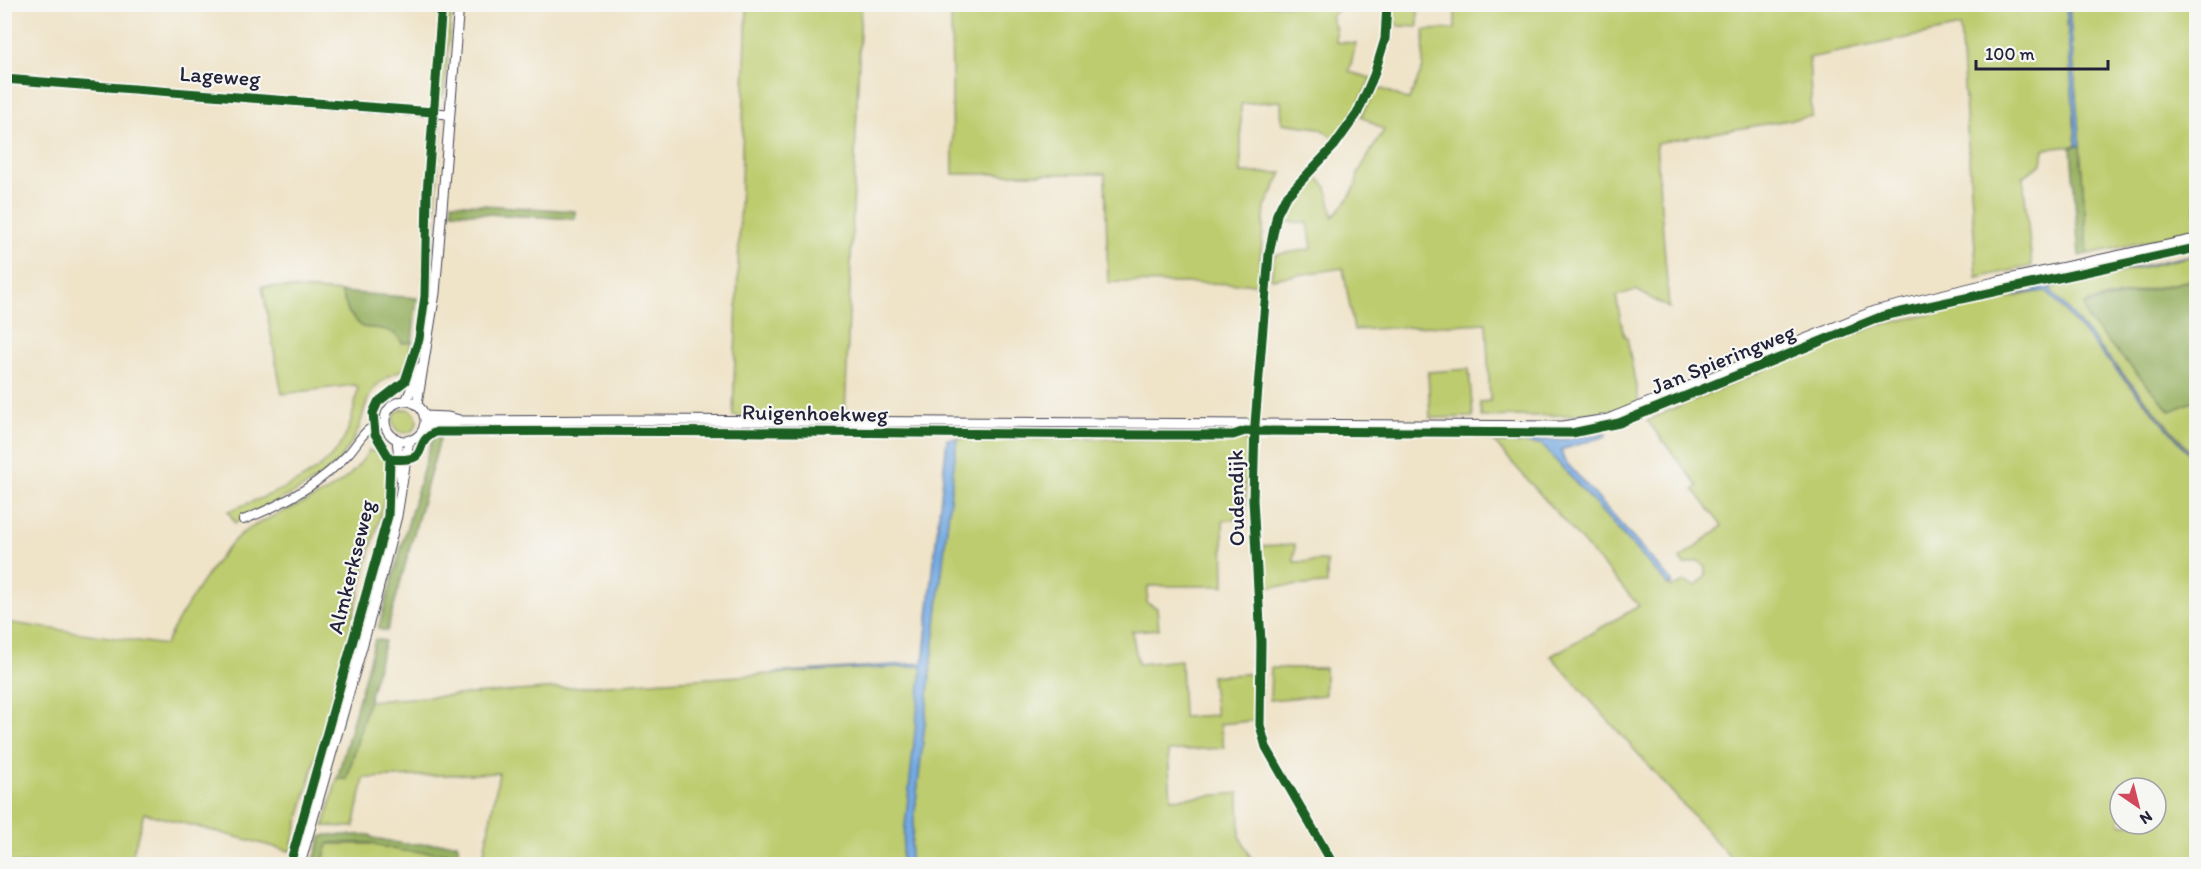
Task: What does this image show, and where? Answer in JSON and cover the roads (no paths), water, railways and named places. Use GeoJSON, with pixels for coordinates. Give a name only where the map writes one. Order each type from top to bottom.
{"type":"FeatureCollection","features":[{"type":"Feature","properties":{"kind":"street"},"geometry":{"type":"LineString","coordinates":[[417,405],[406,401],[393,404],[385,416],[388,433],[397,439],[416,438],[424,421],[417,405],[435,293],[448,114],[459,4]]}},
{"type":"Feature","properties":{"kind":"street","name":"Oudendijk"},"geometry":{"type":"LineString","coordinates":[[1333,864],[1269,754],[1260,725],[1261,642],[1253,500],[1255,424],[1269,254],[1277,214],[1285,198],[1334,146],[1357,114],[1374,75],[1385,39],[1387,4]]}},
{"type":"Feature","properties":{"kind":"street","name":"Lageweg"},"geometry":{"type":"LineString","coordinates":[[4,79],[448,114]]}},
{"type":"Feature","properties":{"kind":"street","name":"Jan Spieringweg"},"geometry":{"type":"LineString","coordinates":[[1255,424],[1562,426],[1608,418],[1874,311],[1999,281],[2196,239]]}},
{"type":"Feature","properties":{"kind":"street"},"geometry":{"type":"LineString","coordinates":[[406,401],[423,362]]}},
{"type":"Feature","properties":{"kind":"street","name":"Ruigenhoekweg"},"geometry":{"type":"LineString","coordinates":[[424,421],[448,417],[462,421],[1255,424]]}},
{"type":"Feature","properties":{"kind":"street"},"geometry":{"type":"LineString","coordinates":[[243,520],[273,508],[324,477],[353,449],[364,432],[372,425],[385,423]]}},
{"type":"Feature","properties":{"kind":"street","name":"Almkerkseweg"},"geometry":{"type":"LineString","coordinates":[[397,439],[401,483]]}},
{"type":"Feature","properties":{"kind":"street","name":"Almkerkseweg"},"geometry":{"type":"LineString","coordinates":[[300,864],[376,598],[397,516],[401,483],[408,460],[409,440]]}},
{"type":"Feature","properties":{"kind":"water"},"geometry":{"type":"Polygon","coordinates":[[[2066,5],[2069,5],[2080,146],[2076,146],[2066,5]]]}},
{"type":"Feature","properties":{"kind":"water"},"geometry":{"type":"Polygon","coordinates":[[[2196,254],[2049,288],[2196,461],[2047,291],[2012,295],[2196,254]]]}},
{"type":"Feature","properties":{"kind":"water"},"geometry":{"type":"Polygon","coordinates":[[[1606,433],[1606,436],[1561,450],[1564,460],[1673,583],[1668,585],[1541,444],[1501,442],[1502,439],[1560,440],[1606,433]]]}},
{"type":"Feature","properties":{"kind":"water"},"geometry":{"type":"Polygon","coordinates":[[[957,438],[909,864],[901,864],[922,666],[773,673],[923,663],[947,439],[957,438]]]}}]}
